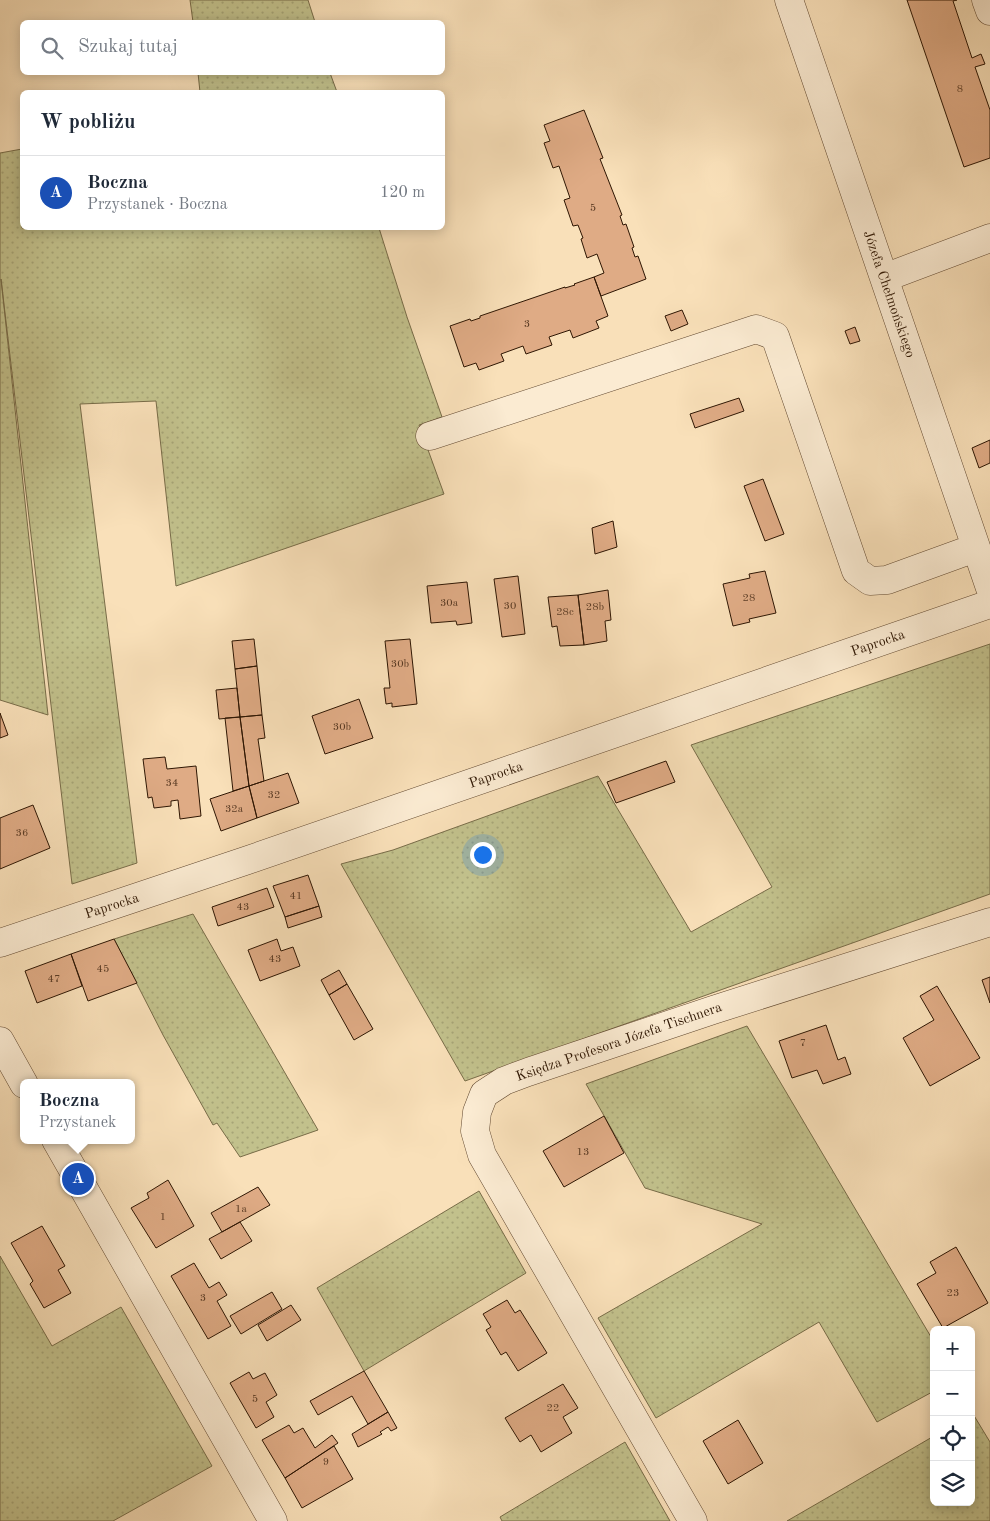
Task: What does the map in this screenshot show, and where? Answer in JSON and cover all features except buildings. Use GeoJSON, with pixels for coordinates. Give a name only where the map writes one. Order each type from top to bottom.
{"type":"FeatureCollection","features":[{"type":"Feature","properties":{"kind":"street","name":"Józefa Chełmońskiego"},"geometry":{"type":"LineString","coordinates":[[789,0],[990,588]]}},
{"type":"Feature","properties":{"kind":"street"},"geometry":{"type":"LineString","coordinates":[[986,0],[990,10]]}},
{"type":"Feature","properties":{"kind":"street"},"geometry":{"type":"LineString","coordinates":[[884,278],[990,238]]}},
{"type":"Feature","properties":{"kind":"street"},"geometry":{"type":"LineString","coordinates":[[430,436],[756,329],[775,336],[856,571],[870,581],[887,580],[976,548]]}},
{"type":"Feature","properties":{"kind":"street","name":"Paprocka"},"geometry":{"type":"LineString","coordinates":[[0,943],[248,860],[990,604]]}},
{"type":"Feature","properties":{"kind":"street","name":"Księdza Profesora Józefa Tischnera"},"geometry":{"type":"LineString","coordinates":[[693,1521],[482,1155],[475,1131],[477,1112],[484,1094],[504,1081],[528,1072],[722,1007],[990,922]]}},
{"type":"Feature","properties":{"kind":"street"},"geometry":{"type":"LineString","coordinates":[[0,1041],[21,1079]]}},
{"type":"Feature","properties":{"kind":"street"},"geometry":{"type":"LineString","coordinates":[[58,1144],[273,1521]]}},
{"type":"Feature","properties":{"kind":"shaded area"},"geometry":{"type":"Polygon","coordinates":[[[190,0],[308,0],[314,20],[193,20],[190,0]]]}},
{"type":"Feature","properties":{"kind":"shaded area"},"geometry":{"type":"Polygon","coordinates":[[[198,75],[331,75],[336,90],[200,90],[198,75]]]}},
{"type":"Feature","properties":{"kind":"shaded area"},"geometry":{"type":"Polygon","coordinates":[[[20,149],[20,230],[380,230],[407,317],[442,417],[419,425],[444,494],[176,586],[156,401],[80,404],[137,863],[72,884],[1,279],[48,715],[0,700],[0,153],[20,149]]]}},
{"type":"Feature","properties":{"kind":"shaded area"},"geometry":{"type":"Polygon","coordinates":[[[990,644],[990,894],[465,1081],[341,864],[393,850],[598,776],[691,932],[772,887],[691,745],[990,644]]]}},
{"type":"Feature","properties":{"kind":"shaded area"},"geometry":{"type":"Polygon","coordinates":[[[193,914],[318,1130],[240,1157],[217,1123],[213,1125],[163,1035],[114,939],[193,914]]]}},
{"type":"Feature","properties":{"kind":"shaded area"},"geometry":{"type":"Polygon","coordinates":[[[747,1026],[930,1335],[930,1393],[877,1422],[819,1322],[656,1418],[598,1318],[762,1224],[645,1188],[586,1084],[747,1026]]]}},
{"type":"Feature","properties":{"kind":"shaded area"},"geometry":{"type":"Polygon","coordinates":[[[479,1191],[526,1273],[364,1371],[317,1288],[479,1191]]]}},
{"type":"Feature","properties":{"kind":"shaded area"},"geometry":{"type":"Polygon","coordinates":[[[0,1256],[52,1346],[121,1307],[212,1466],[113,1521],[0,1521],[0,1256]]]}},
{"type":"Feature","properties":{"kind":"shaded area"},"geometry":{"type":"Polygon","coordinates":[[[975,1417],[990,1442],[990,1521],[787,1521],[930,1438],[930,1506],[975,1506],[975,1417]]]}},
{"type":"Feature","properties":{"kind":"shaded area"},"geometry":{"type":"Polygon","coordinates":[[[625,1442],[670,1521],[502,1521],[500,1517],[625,1442]]]}},
{"type":"Feature","properties":{"kind":"place","name":"Boczna"},"geometry":{"type":"Point","coordinates":[78,1179]}}]}
